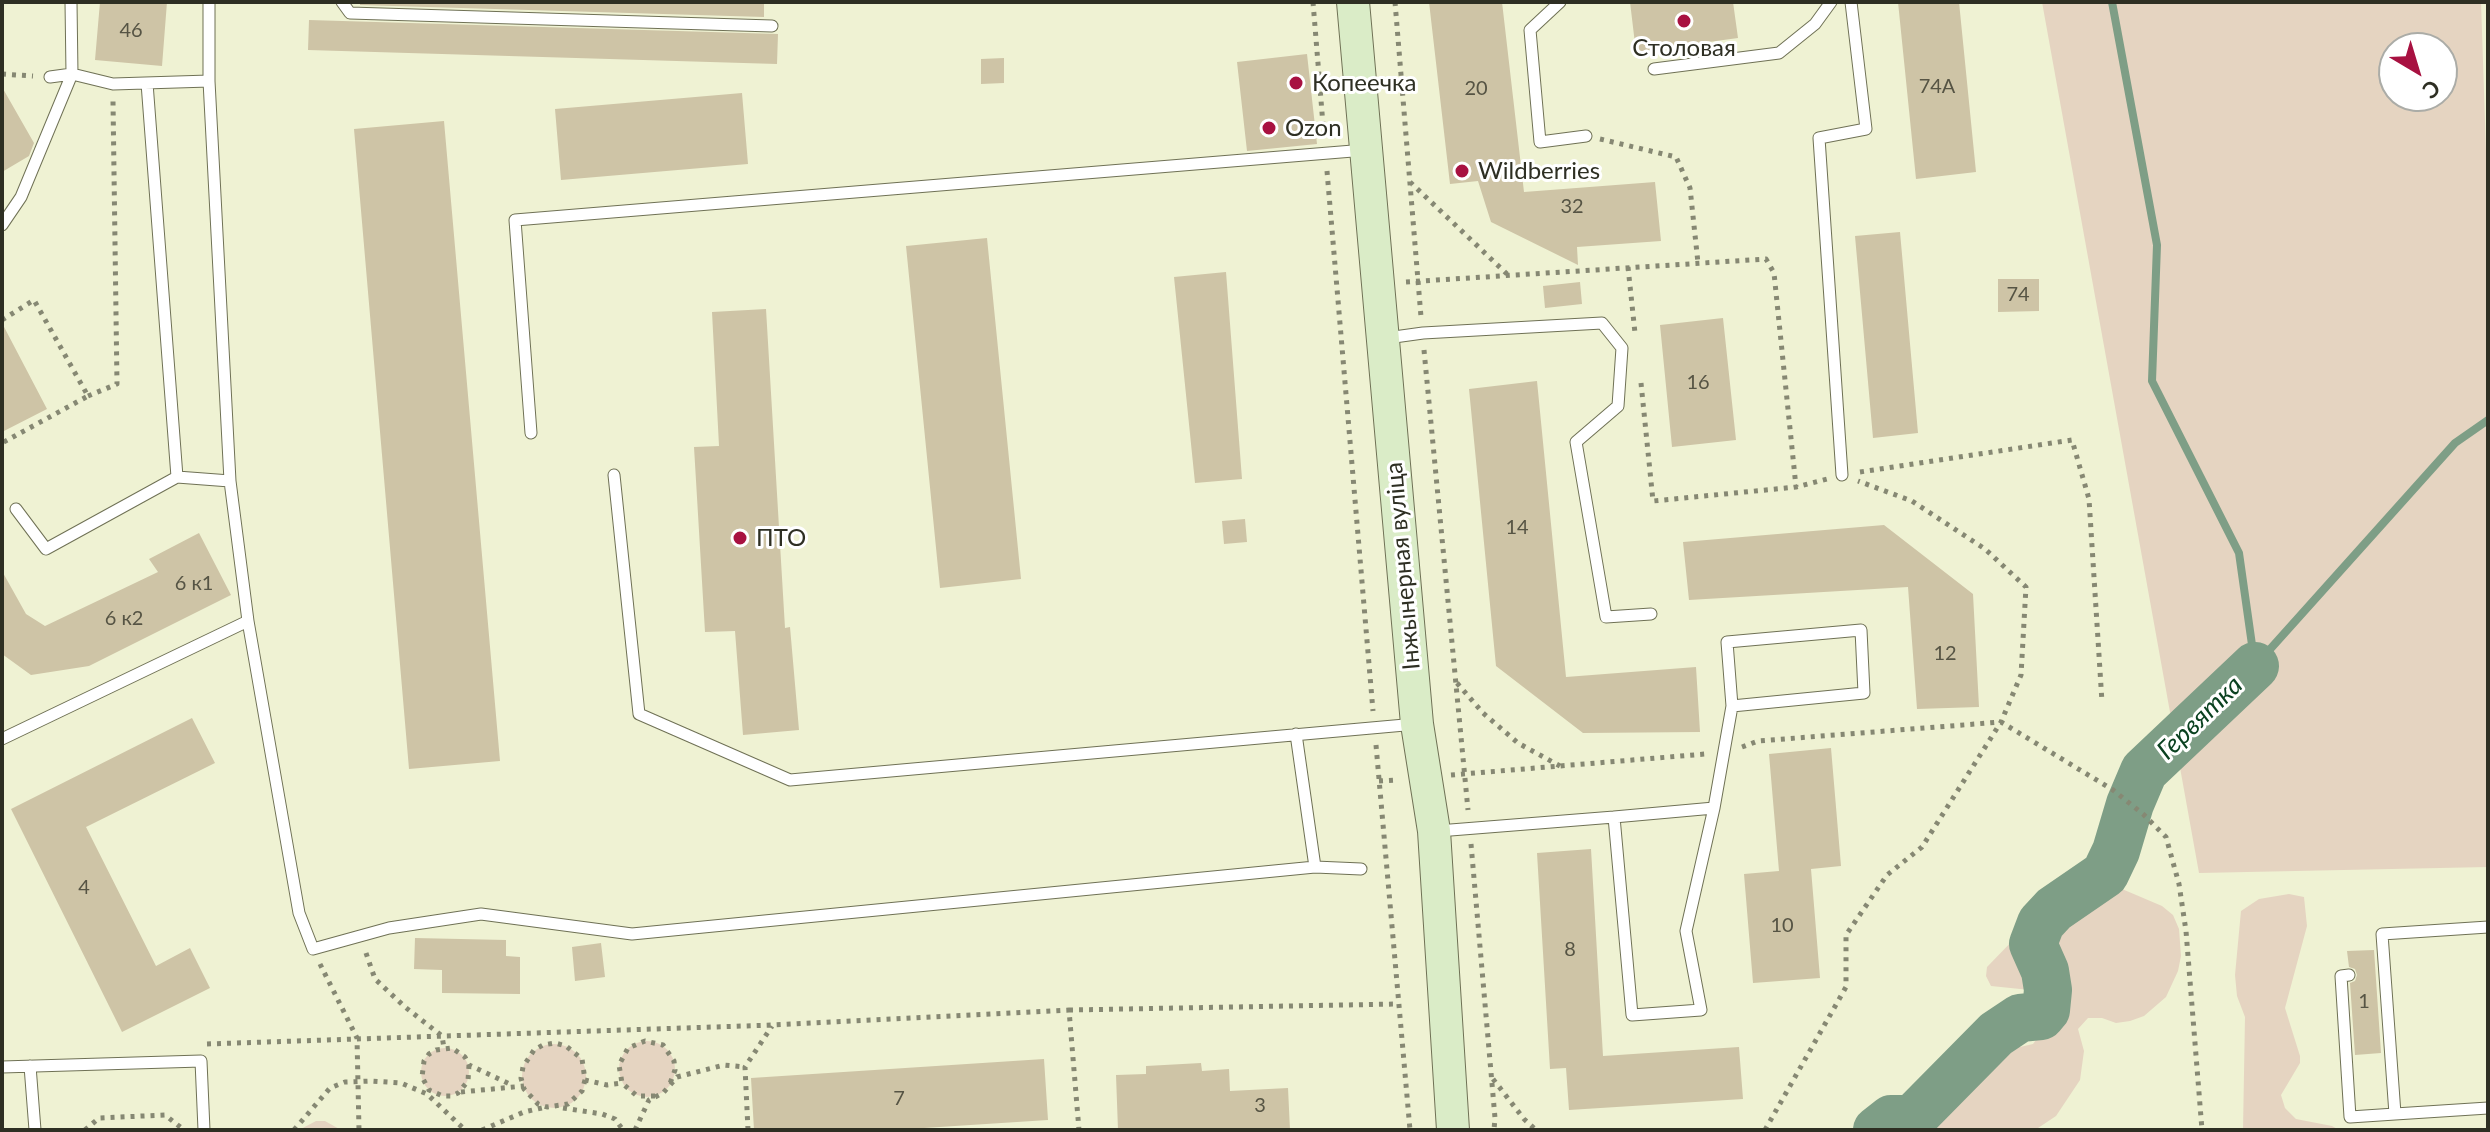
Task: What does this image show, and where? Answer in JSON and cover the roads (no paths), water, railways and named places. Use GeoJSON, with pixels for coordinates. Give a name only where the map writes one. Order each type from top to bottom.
{"type":"FeatureCollection","features":[{"type":"Feature","properties":{"kind":"street","name":"Інжынерная вуліца"},"geometry":{"type":"LineString","coordinates":[[1353,2],[1417,724],[1434,831],[1453,1130]]}},
{"type":"Feature","properties":{"kind":"lane"},"geometry":{"type":"LineString","coordinates":[[2,225],[21,197],[72,74],[71,2]]}},
{"type":"Feature","properties":{"kind":"lane"},"geometry":{"type":"LineString","coordinates":[[209,2],[209,81],[230,481],[248,621],[299,913],[313,949],[389,928],[481,914],[632,934],[1315,867],[1361,869]]}},
{"type":"Feature","properties":{"kind":"lane"},"geometry":{"type":"LineString","coordinates":[[342,2],[350,13],[772,26]]}},
{"type":"Feature","properties":{"kind":"lane"},"geometry":{"type":"LineString","coordinates":[[1560,2],[1530,30],[1540,142],[1586,136]]}},
{"type":"Feature","properties":{"kind":"lane"},"geometry":{"type":"LineString","coordinates":[[1654,69],[1779,53],[1815,24],[1831,2]]}},
{"type":"Feature","properties":{"kind":"lane"},"geometry":{"type":"LineString","coordinates":[[1842,475],[1819,138],[1866,129],[1851,2]]}},
{"type":"Feature","properties":{"kind":"lane"},"geometry":{"type":"LineString","coordinates":[[50,77],[72,74],[113,84],[209,81]]}},
{"type":"Feature","properties":{"kind":"lane"},"geometry":{"type":"LineString","coordinates":[[147,83],[177,477]]}},
{"type":"Feature","properties":{"kind":"lane"},"geometry":{"type":"LineString","coordinates":[[531,433],[515,220],[1365,150]]}},
{"type":"Feature","properties":{"kind":"lane"},"geometry":{"type":"LineString","coordinates":[[2,211],[21,197]]}},
{"type":"Feature","properties":{"kind":"lane"},"geometry":{"type":"LineString","coordinates":[[1382,339],[1423,333],[1602,323],[1622,348],[1618,406],[1576,442],[1598,573],[1606,617],[1651,614]]}},
{"type":"Feature","properties":{"kind":"lane"},"geometry":{"type":"LineString","coordinates":[[614,475],[639,714],[790,780],[1417,724]]}},
{"type":"Feature","properties":{"kind":"lane"},"geometry":{"type":"LineString","coordinates":[[16,509],[46,549],[177,477],[230,481]]}},
{"type":"Feature","properties":{"kind":"lane"},"geometry":{"type":"LineString","coordinates":[[2,739],[248,621]]}},
{"type":"Feature","properties":{"kind":"lane"},"geometry":{"type":"LineString","coordinates":[[1614,817],[1632,1015],[1701,1010],[1686,931],[1714,808],[1732,706],[1727,642],[1861,630],[1864,693],[1732,706]]}},
{"type":"Feature","properties":{"kind":"lane"},"geometry":{"type":"LineString","coordinates":[[1296,734],[1315,867]]}},
{"type":"Feature","properties":{"kind":"lane"},"geometry":{"type":"LineString","coordinates":[[1434,831],[1714,808]]}},
{"type":"Feature","properties":{"kind":"lane"},"geometry":{"type":"LineString","coordinates":[[2395,1114],[2384,1030],[2380,973],[2382,934],[2488,927]]}},
{"type":"Feature","properties":{"kind":"lane"},"geometry":{"type":"LineString","coordinates":[[2349,975],[2341,976],[2349,1032],[2350,1117],[2488,1108]]}},
{"type":"Feature","properties":{"kind":"lane"},"geometry":{"type":"LineString","coordinates":[[2,1067],[201,1061],[204,1130]]}},
{"type":"Feature","properties":{"kind":"lane"},"geometry":{"type":"LineString","coordinates":[[30,1066],[35,1130]]}},
{"type":"Feature","properties":{"kind":"waterway","name":"Гервятка"},"geometry":{"type":"LineString","coordinates":[[2112,2],[2157,245],[2152,381],[2239,553],[2255,666]]}},
{"type":"Feature","properties":{"kind":"waterway"},"geometry":{"type":"LineString","coordinates":[[2255,666],[2455,443],[2488,420]]}},
{"type":"Feature","properties":{"kind":"waterway","name":"Гервятка"},"geometry":{"type":"LineString","coordinates":[[1877,1130],[1891,1119],[1915,1116],[1996,1034],[2020,1018],[2041,1016],[2046,1010],[2048,990],[2045,971],[2033,944],[2041,923],[2054,909],[2105,874],[2144,771],[2255,666]]}},
{"type":"Feature","properties":{"kind":"place","name":"Столовая"},"geometry":{"type":"Point","coordinates":[1684,21]}},
{"type":"Feature","properties":{"kind":"place","name":"Копеечка"},"geometry":{"type":"Point","coordinates":[1296,83]}},
{"type":"Feature","properties":{"kind":"place","name":"Ozon"},"geometry":{"type":"Point","coordinates":[1269,128]}},
{"type":"Feature","properties":{"kind":"place","name":"Wildberries"},"geometry":{"type":"Point","coordinates":[1462,171]}},
{"type":"Feature","properties":{"kind":"place","name":"ПТО"},"geometry":{"type":"Point","coordinates":[740,538]}}]}
